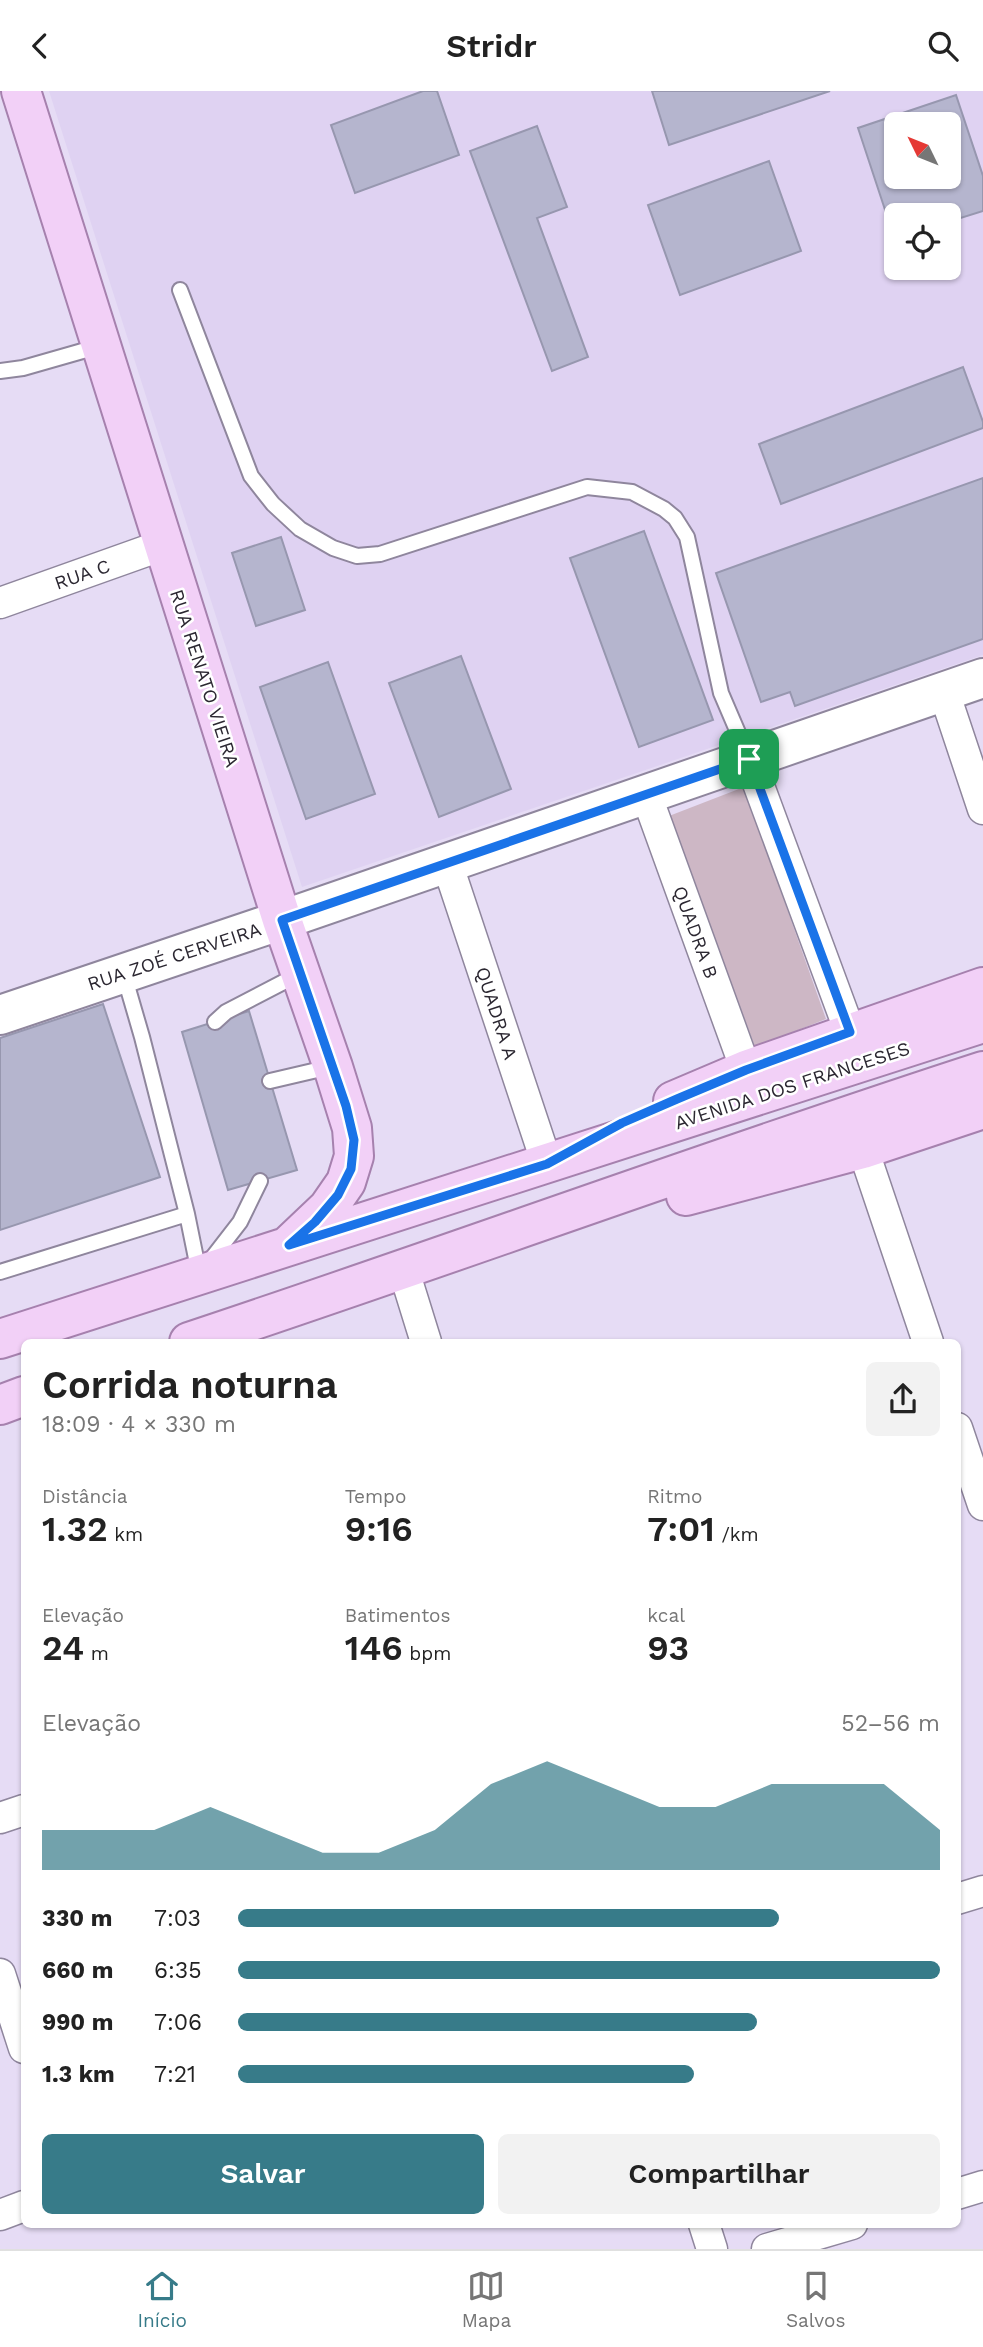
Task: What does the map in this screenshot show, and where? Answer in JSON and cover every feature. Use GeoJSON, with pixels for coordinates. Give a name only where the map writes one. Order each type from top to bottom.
{"type":"FeatureCollection","features":[{"type":"Feature","properties":{"kind":"main road","name":"RUA RENATO VIEIRA"},"geometry":{"type":"LineString","coordinates":[[21,91],[354,1140],[351,1169],[346,1182],[328,1208],[289,1245]]}},
{"type":"Feature","properties":{"kind":"main road"},"geometry":{"type":"LineString","coordinates":[[547,1164],[622,1123],[746,1070],[983,987]]}},
{"type":"Feature","properties":{"kind":"main road","name":"AVENIDA DOS FRANCESES"},"geometry":{"type":"LineString","coordinates":[[0,1339],[983,1023]]}},
{"type":"Feature","properties":{"kind":"main road"},"geometry":{"type":"LineString","coordinates":[[855,1132],[983,1071]]}},
{"type":"Feature","properties":{"kind":"main road"},"geometry":{"type":"LineString","coordinates":[[197,1339],[404,1271],[855,1132],[983,1109]]}},
{"type":"Feature","properties":{"kind":"main road"},"geometry":{"type":"LineString","coordinates":[[0,1405],[21,1398]]}},
{"type":"Feature","properties":{"kind":"street","name":"RUA C"},"geometry":{"type":"LineString","coordinates":[[0,603],[163,545]]}},
{"type":"Feature","properties":{"kind":"street","name":"RUA ZOÉ CERVEIRA"},"geometry":{"type":"LineString","coordinates":[[2,1007],[123,973],[282,920],[983,678]]}},
{"type":"Feature","properties":{"kind":"street"},"geometry":{"type":"LineString","coordinates":[[944,692],[983,809]]}},
{"type":"Feature","properties":{"kind":"street"},"geometry":{"type":"LineString","coordinates":[[749,759],[850,1032]]}},
{"type":"Feature","properties":{"kind":"street","name":"QUADRA B"},"geometry":{"type":"LineString","coordinates":[[646,795],[746,1070]]}},
{"type":"Feature","properties":{"kind":"street","name":"QUADRA A"},"geometry":{"type":"LineString","coordinates":[[447,863],[547,1164]]}},
{"type":"Feature","properties":{"kind":"street"},"geometry":{"type":"LineString","coordinates":[[855,1132],[927,1339]]}},
{"type":"Feature","properties":{"kind":"street"},"geometry":{"type":"LineString","coordinates":[[404,1271],[425,1339]]}},
{"type":"Feature","properties":{"kind":"street"},"geometry":{"type":"LineString","coordinates":[[961,1443],[976,1501]]}},
{"type":"Feature","properties":{"kind":"street"},"geometry":{"type":"LineString","coordinates":[[0,1818],[21,1811]]}},
{"type":"Feature","properties":{"kind":"street"},"geometry":{"type":"LineString","coordinates":[[961,1898],[983,1891]]}},
{"type":"Feature","properties":{"kind":"street"},"geometry":{"type":"LineString","coordinates":[[0,1974],[21,2038]]}},
{"type":"Feature","properties":{"kind":"street"},"geometry":{"type":"LineString","coordinates":[[961,2193],[983,2186]]}},
{"type":"Feature","properties":{"kind":"street"},"geometry":{"type":"LineString","coordinates":[[0,2215],[21,2207]]}},
{"type":"Feature","properties":{"kind":"street"},"geometry":{"type":"LineString","coordinates":[[706,2228],[712,2249]]}},
{"type":"Feature","properties":{"kind":"street"},"geometry":{"type":"LineString","coordinates":[[767,2249],[838,2228]]}},
{"type":"Feature","properties":{"kind":"lane"},"geometry":{"type":"LineString","coordinates":[[180,290],[251,476],[273,504],[300,529],[332,548],[357,556],[380,554],[587,487],[632,492],[675,518],[687,537],[721,693],[749,759]]}},
{"type":"Feature","properties":{"kind":"lane"},"geometry":{"type":"LineString","coordinates":[[0,371],[23,368],[100,346]]}},
{"type":"Feature","properties":{"kind":"lane"},"geometry":{"type":"LineString","coordinates":[[123,973],[187,1214],[199,1275]]}},
{"type":"Feature","properties":{"kind":"lane"},"geometry":{"type":"LineString","coordinates":[[215,1022],[226,1012],[300,973]]}},
{"type":"Feature","properties":{"kind":"lane"},"geometry":{"type":"LineString","coordinates":[[270,1081],[333,1067]]}},
{"type":"Feature","properties":{"kind":"lane"},"geometry":{"type":"LineString","coordinates":[[199,1275],[240,1222],[260,1181]]}},
{"type":"Feature","properties":{"kind":"lane"},"geometry":{"type":"LineString","coordinates":[[0,1272],[187,1214]]}},
{"type":"Feature","properties":{"kind":"shaded area"},"geometry":{"type":"Polygon","coordinates":[[[49,91],[983,91],[983,655],[302,887],[49,91]]]}},
{"type":"Feature","properties":{"kind":"shaded area"},"geometry":{"type":"Polygon","coordinates":[[[744,787],[826,1019],[755,1047],[669,816],[744,787]]]}},
{"type":"Feature","properties":{"kind":"building"},"geometry":{"type":"Polygon","coordinates":[[[423,91],[437,91],[459,155],[355,193],[331,125],[423,91]]]}},
{"type":"Feature","properties":{"kind":"building"},"geometry":{"type":"Polygon","coordinates":[[[652,91],[830,91],[669,145],[652,91]]]}},
{"type":"Feature","properties":{"kind":"building"},"geometry":{"type":"Polygon","coordinates":[[[956,95],[983,176],[983,211],[961,218],[961,203],[884,203],[884,207],[858,128],[884,119],[884,189],[961,189],[961,112],[906,112],[956,95]]]}},
{"type":"Feature","properties":{"kind":"building"},"geometry":{"type":"Polygon","coordinates":[[[537,126],[567,207],[537,218],[588,357],[552,371],[470,151],[537,126]]]}},
{"type":"Feature","properties":{"kind":"building"},"geometry":{"type":"Polygon","coordinates":[[[769,161],[801,251],[680,295],[648,205],[769,161]]]}},
{"type":"Feature","properties":{"kind":"building"},"geometry":{"type":"Polygon","coordinates":[[[963,367],[983,428],[781,504],[759,444],[963,367]]]}},
{"type":"Feature","properties":{"kind":"building"},"geometry":{"type":"Polygon","coordinates":[[[983,478],[983,639],[795,706],[790,692],[761,702],[716,573],[983,478]]]}},
{"type":"Feature","properties":{"kind":"building"},"geometry":{"type":"Polygon","coordinates":[[[644,531],[713,720],[639,747],[570,558],[644,531]]]}},
{"type":"Feature","properties":{"kind":"building"},"geometry":{"type":"Polygon","coordinates":[[[281,537],[305,610],[256,626],[232,553],[281,537]]]}},
{"type":"Feature","properties":{"kind":"building"},"geometry":{"type":"Polygon","coordinates":[[[461,656],[511,789],[439,817],[389,683],[461,656]]]}},
{"type":"Feature","properties":{"kind":"building"},"geometry":{"type":"Polygon","coordinates":[[[328,662],[375,794],[306,819],[260,687],[328,662]]]}},
{"type":"Feature","properties":{"kind":"building"},"geometry":{"type":"Polygon","coordinates":[[[103,1004],[160,1177],[0,1230],[0,1038],[103,1004]]]}},
{"type":"Feature","properties":{"kind":"building"},"geometry":{"type":"Polygon","coordinates":[[[249,1011],[297,1170],[228,1190],[182,1032],[249,1011]]]}},
{"type":"Feature","properties":{"kind":"route"},"geometry":{"type":"LineString","coordinates":[[749,759],[850,1032],[746,1070],[677,1099],[622,1123],[547,1164],[289,1245],[315,1222],[338,1195],[351,1169],[354,1140],[346,1106],[282,920],[749,759]]}}]}
